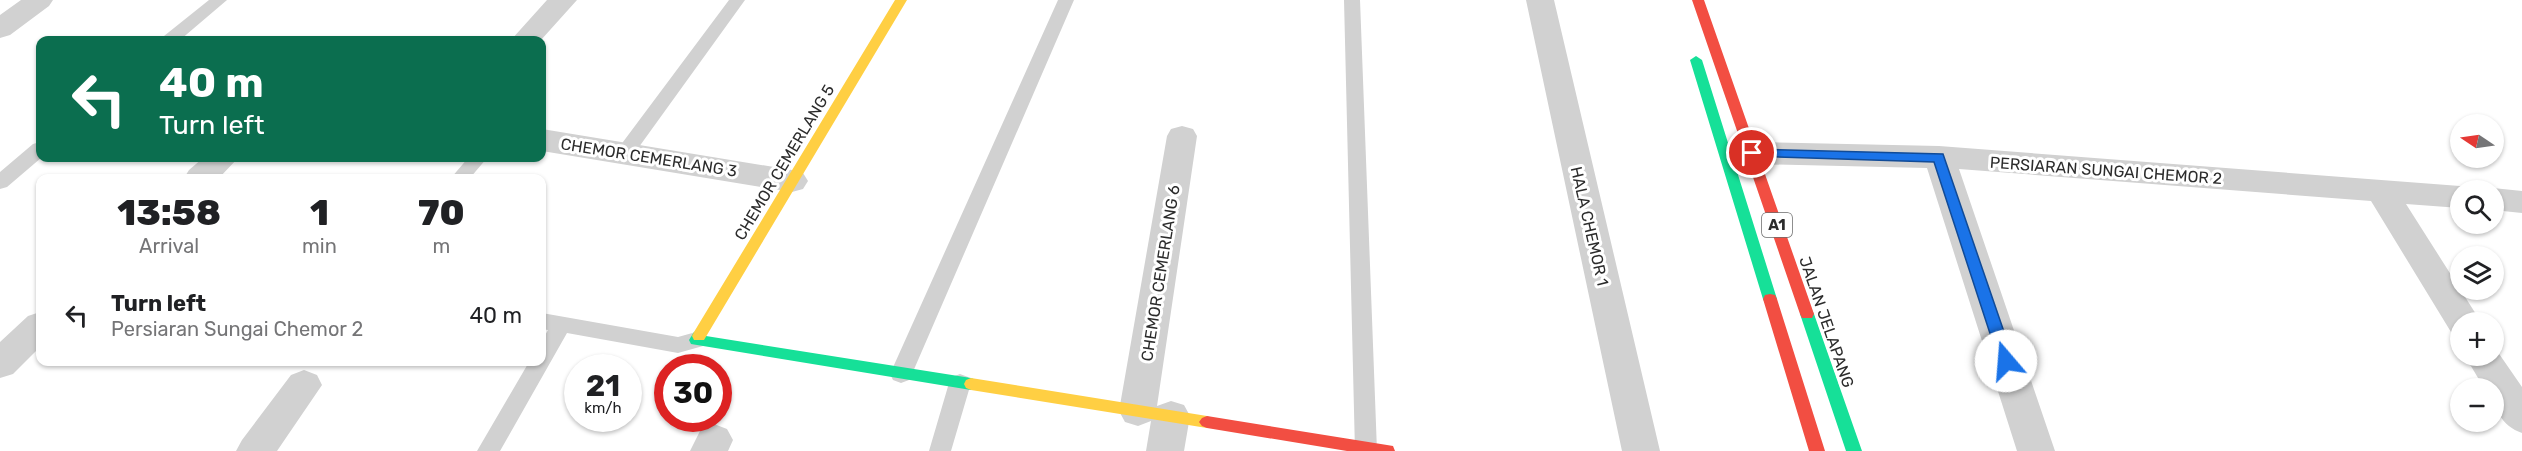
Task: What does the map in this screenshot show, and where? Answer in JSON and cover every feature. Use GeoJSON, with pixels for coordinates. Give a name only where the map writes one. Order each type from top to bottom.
{"type":"FeatureCollection","features":[{"type":"Feature","properties":{"kind":"main road","name":"CHEMOR CEMERLANG 5"},"geometry":{"type":"LineString","coordinates":[[696,340],[901,0]]}},
{"type":"Feature","properties":{"kind":"main road","name":"JALAN JELAPANG"},"geometry":{"type":"LineString","coordinates":[[1698,0],[1854,451]]}},
{"type":"Feature","properties":{"kind":"main road","name":"A1"},"geometry":{"type":"LineString","coordinates":[[1691,43],[1817,451]]}},
{"type":"Feature","properties":{"kind":"main road"},"geometry":{"type":"LineString","coordinates":[[696,340],[960,383],[1158,426],[1388,451]]}},
{"type":"Feature","properties":{"kind":"street"},"geometry":{"type":"LineString","coordinates":[[0,29],[39,0]]}},
{"type":"Feature","properties":{"kind":"street"},"geometry":{"type":"LineString","coordinates":[[529,36],[563,0]]}},
{"type":"Feature","properties":{"kind":"street","name":"HALA CHEMOR 1"},"geometry":{"type":"LineString","coordinates":[[1540,0],[1641,451]]}},
{"type":"Feature","properties":{"kind":"street","name":"CHEMOR CEMERLANG 6"},"geometry":{"type":"LineString","coordinates":[[1158,426],[1182,136]]}},
{"type":"Feature","properties":{"kind":"street","name":"CHEMOR CEMERLANG 3"},"geometry":{"type":"LineString","coordinates":[[546,141],[792,181]]}},
{"type":"Feature","properties":{"kind":"street","name":"PERSIARAN SUNGAI CHEMOR 2"},"geometry":{"type":"LineString","coordinates":[[1752,153],[1939,157],[2450,196]]}},
{"type":"Feature","properties":{"kind":"street"},"geometry":{"type":"LineString","coordinates":[[1939,157],[2036,451]]}},
{"type":"Feature","properties":{"kind":"street"},"geometry":{"type":"LineString","coordinates":[[204,174],[218,162]]}},
{"type":"Feature","properties":{"kind":"street"},"geometry":{"type":"LineString","coordinates":[[2380,190],[2457,312]]}},
{"type":"Feature","properties":{"kind":"street"},"geometry":{"type":"LineString","coordinates":[[2504,200],[2522,202]]}},
{"type":"Feature","properties":{"kind":"street"},"geometry":{"type":"LineString","coordinates":[[0,364],[36,330]]}},
{"type":"Feature","properties":{"kind":"street"},"geometry":{"type":"LineString","coordinates":[[2489,366],[2522,418]]}},
{"type":"Feature","properties":{"kind":"street"},"geometry":{"type":"LineString","coordinates":[[255,451],[304,385]]}},
{"type":"Feature","properties":{"kind":"lane"},"geometry":{"type":"LineString","coordinates":[[175,36],[219,0]]}},
{"type":"Feature","properties":{"kind":"lane"},"geometry":{"type":"LineString","coordinates":[[624,154],[737,0]]}},
{"type":"Feature","properties":{"kind":"lane"},"geometry":{"type":"LineString","coordinates":[[901,374],[1066,0]]}},
{"type":"Feature","properties":{"kind":"lane"},"geometry":{"type":"LineString","coordinates":[[1352,0],[1366,449]]}},
{"type":"Feature","properties":{"kind":"lane"},"geometry":{"type":"LineString","coordinates":[[0,182],[36,151]]}},
{"type":"Feature","properties":{"kind":"lane"},"geometry":{"type":"LineString","coordinates":[[464,174],[474,162]]}},
{"type":"Feature","properties":{"kind":"lane"},"geometry":{"type":"LineString","coordinates":[[546,342],[551,323],[678,345],[696,340]]}},
{"type":"Feature","properties":{"kind":"lane"},"geometry":{"type":"LineString","coordinates":[[488,451],[538,366]]}},
{"type":"Feature","properties":{"kind":"lane"},"geometry":{"type":"LineString","coordinates":[[940,451],[960,383]]}},
{"type":"Feature","properties":{"kind":"traffic: fast"},"geometry":{"type":"LineString","coordinates":[[1696,60],[1770,299]]}},
{"type":"Feature","properties":{"kind":"traffic: fast"},"geometry":{"type":"LineString","coordinates":[[1807,314],[1854,451]]}},
{"type":"Feature","properties":{"kind":"traffic: fast"},"geometry":{"type":"LineString","coordinates":[[699,336],[696,340],[971,384]]}},
{"type":"Feature","properties":{"kind":"traffic: slow"},"geometry":{"type":"LineString","coordinates":[[699,336],[901,0]]}},
{"type":"Feature","properties":{"kind":"traffic: slow"},"geometry":{"type":"LineString","coordinates":[[971,384],[1207,422]]}},
{"type":"Feature","properties":{"kind":"traffic: jam"},"geometry":{"type":"LineString","coordinates":[[1698,0],[1807,314]]}},
{"type":"Feature","properties":{"kind":"traffic: jam"},"geometry":{"type":"LineString","coordinates":[[1770,299],[1817,451]]}},
{"type":"Feature","properties":{"kind":"traffic: jam"},"geometry":{"type":"LineString","coordinates":[[1207,422],[1387,451]]}},
{"type":"Feature","properties":{"kind":"route"},"geometry":{"type":"LineString","coordinates":[[1752,153],[1939,157],[2006,361]]}}]}
